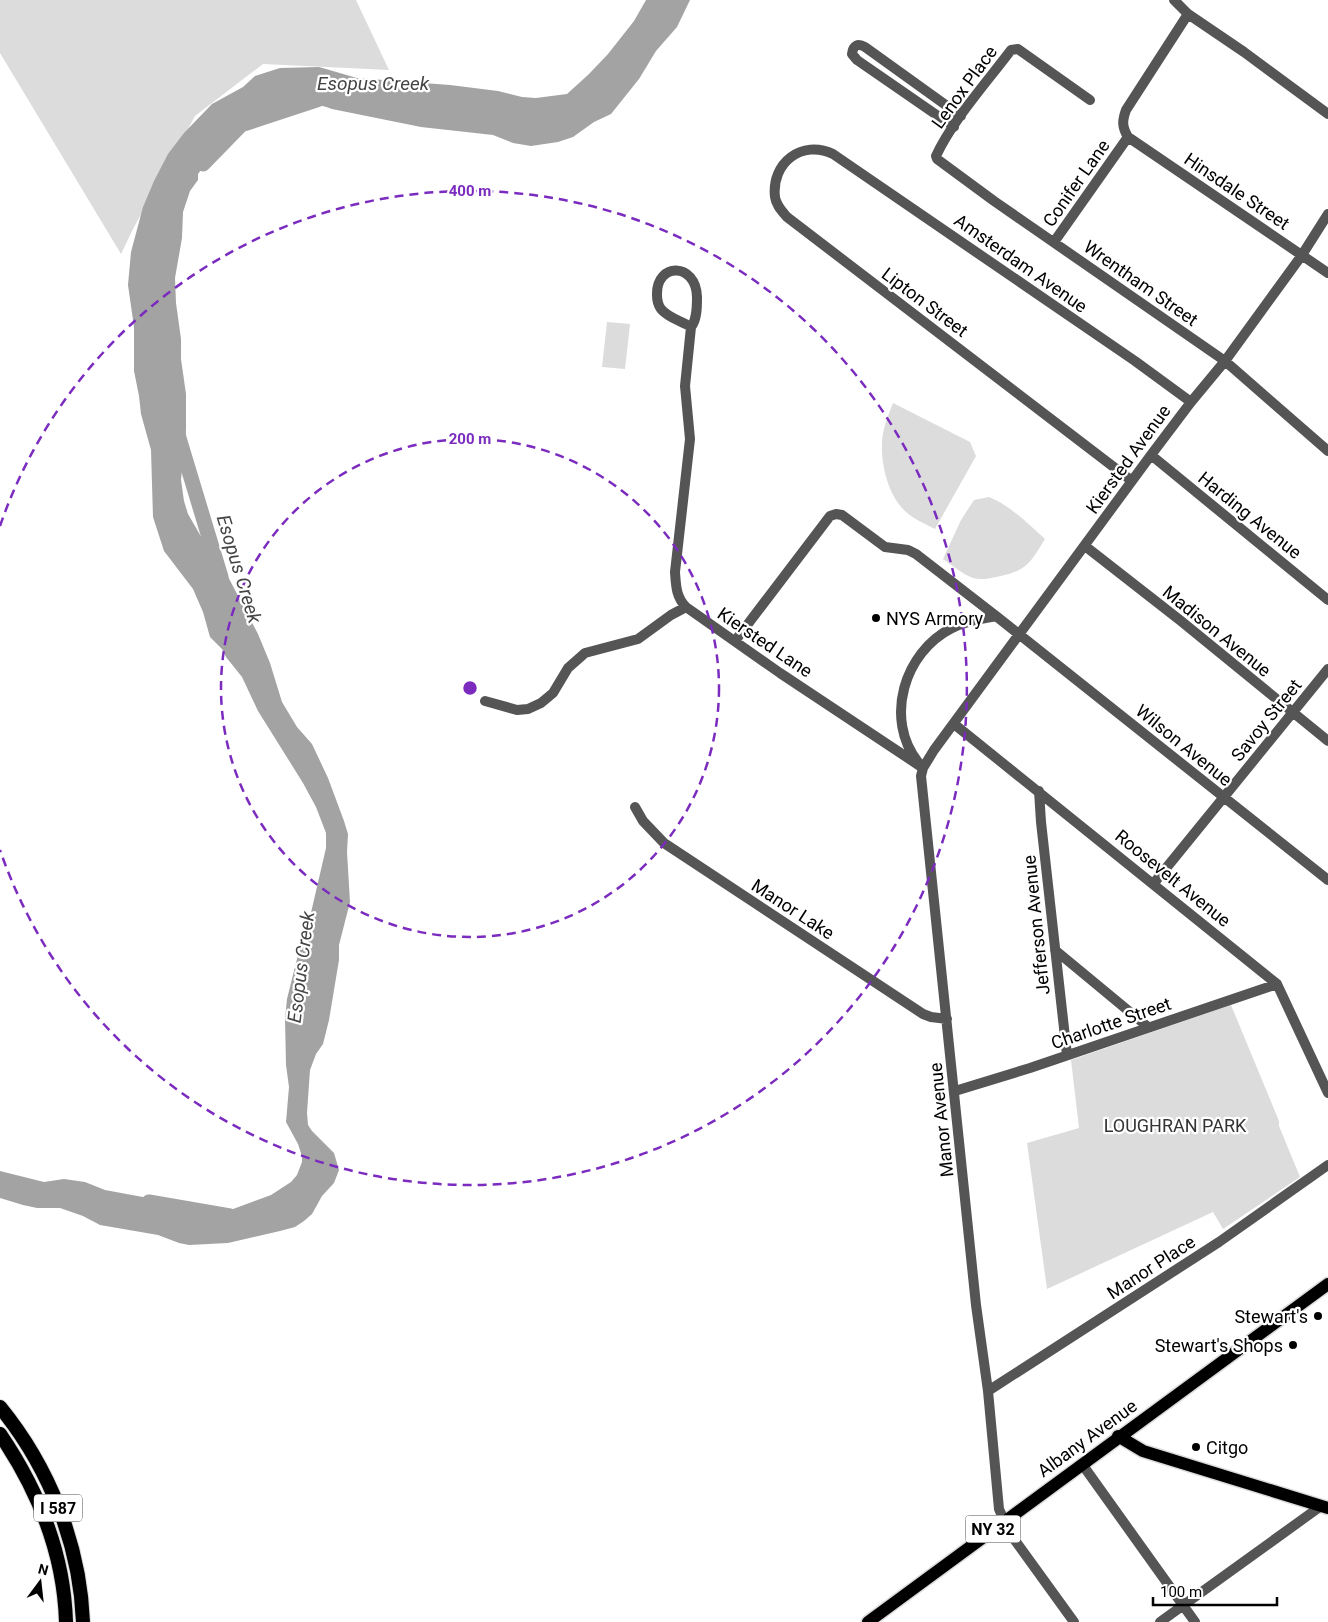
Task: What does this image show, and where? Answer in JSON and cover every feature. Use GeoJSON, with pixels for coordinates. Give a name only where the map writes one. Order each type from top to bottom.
{"type":"FeatureCollection","features":[{"type":"Feature","properties":{"kind":"highway","name":"I 587"},"geometry":{"type":"LineString","coordinates":[[0,1407],[32,1452],[57,1503],[75,1563],[82,1622]]}},
{"type":"Feature","properties":{"kind":"highway","name":"I 587"},"geometry":{"type":"LineString","coordinates":[[0,1434],[32,1488],[49,1530],[60,1574],[66,1622]]}},
{"type":"Feature","properties":{"kind":"main road","name":"Albany Avenue"},"geometry":{"type":"LineString","coordinates":[[868,1622],[1118,1436],[1328,1284]]}},
{"type":"Feature","properties":{"kind":"main road"},"geometry":{"type":"LineString","coordinates":[[1118,1436],[1143,1451],[1324,1507]]}},
{"type":"Feature","properties":{"kind":"street"},"geometry":{"type":"LineString","coordinates":[[1174,0],[1188,14],[1244,52],[1328,114]]}},
{"type":"Feature","properties":{"kind":"street","name":"Conifer Lane"},"geometry":{"type":"LineString","coordinates":[[1054,242],[1128,137],[1123,128],[1126,110],[1188,14]]}},
{"type":"Feature","properties":{"kind":"street"},"geometry":{"type":"LineString","coordinates":[[954,127],[857,60],[852,54],[854,47],[856,45],[865,47],[962,116]]}},
{"type":"Feature","properties":{"kind":"street","name":"Lenox Place"},"geometry":{"type":"LineString","coordinates":[[940,147],[1011,50],[1016,49],[1090,100]]}},
{"type":"Feature","properties":{"kind":"street","name":"Hinsdale Street"},"geometry":{"type":"LineString","coordinates":[[1128,137],[1328,273]]}},
{"type":"Feature","properties":{"kind":"street","name":"Wrentham Street"},"geometry":{"type":"LineString","coordinates":[[940,147],[936,156],[937,159],[1225,361],[1328,451]]}},
{"type":"Feature","properties":{"kind":"street","name":"Lipton Street"},"geometry":{"type":"LineString","coordinates":[[830,152],[809,148],[789,158],[782,166],[775,184],[775,198],[787,218],[1132,481]]}},
{"type":"Feature","properties":{"kind":"street","name":"Amsterdam Avenue"},"geometry":{"type":"LineString","coordinates":[[830,152],[1135,361],[1191,402]]}},
{"type":"Feature","properties":{"kind":"street","name":"Kiersted Avenue"},"geometry":{"type":"LineString","coordinates":[[954,724],[1151,455],[1225,361],[1302,255],[1328,214]]}},
{"type":"Feature","properties":{"kind":"street"},"geometry":{"type":"LineString","coordinates":[[485,701],[517,710],[528,709],[541,703],[553,693],[568,668],[585,653],[638,639],[671,615],[686,607],[680,602],[677,593],[675,572],[690,439],[685,386],[691,327],[696,309],[696,285],[688,274],[683,272],[666,273],[659,282],[657,293],[658,305],[665,313],[691,327]]}},
{"type":"Feature","properties":{"kind":"street","name":"Harding Avenue"},"geometry":{"type":"LineString","coordinates":[[1151,455],[1328,600]]}},
{"type":"Feature","properties":{"kind":"street","name":"Wilson Avenue"},"geometry":{"type":"LineString","coordinates":[[735,642],[830,516],[842,515],[885,547],[908,550],[916,554],[1020,634],[1328,880]]}},
{"type":"Feature","properties":{"kind":"street","name":"Madison Avenue"},"geometry":{"type":"LineString","coordinates":[[1085,546],[1328,741]]}},
{"type":"Feature","properties":{"kind":"street","name":"Kiersted Lane"},"geometry":{"type":"LineString","coordinates":[[686,607],[923,768]]}},
{"type":"Feature","properties":{"kind":"street"},"geometry":{"type":"LineString","coordinates":[[954,724],[923,768],[911,754],[903,731],[901,717],[902,697],[906,678],[915,660],[940,635],[952,628],[972,621],[996,616]]}},
{"type":"Feature","properties":{"kind":"street","name":"Savoy Street"},"geometry":{"type":"LineString","coordinates":[[1154,883],[1328,669]]}},
{"type":"Feature","properties":{"kind":"street","name":"Roosevelt Avenue"},"geometry":{"type":"LineString","coordinates":[[954,724],[1154,883],[1277,984],[1328,1093]]}},
{"type":"Feature","properties":{"kind":"street","name":"Manor Avenue"},"geometry":{"type":"LineString","coordinates":[[923,768],[921,776],[976,1305],[988,1391],[999,1509],[1003,1522]]}},
{"type":"Feature","properties":{"kind":"street","name":"Jefferson Avenue"},"geometry":{"type":"LineString","coordinates":[[1039,791],[1067,1055]]}},
{"type":"Feature","properties":{"kind":"street","name":"Manor Lake"},"geometry":{"type":"LineString","coordinates":[[635,807],[643,821],[664,843],[922,1014],[947,1019]]}},
{"type":"Feature","properties":{"kind":"street"},"geometry":{"type":"LineString","coordinates":[[1055,950],[1148,1027]]}},
{"type":"Feature","properties":{"kind":"street","name":"Charlotte Street"},"geometry":{"type":"LineString","coordinates":[[955,1091],[1277,984]]}},
{"type":"Feature","properties":{"kind":"street","name":"Manor Place"},"geometry":{"type":"LineString","coordinates":[[988,1391],[1219,1242],[1328,1165]]}},
{"type":"Feature","properties":{"kind":"street"},"geometry":{"type":"LineString","coordinates":[[1082,1464],[1195,1622]]}},
{"type":"Feature","properties":{"kind":"street"},"geometry":{"type":"LineString","coordinates":[[1160,1622],[1324,1507]]}},
{"type":"Feature","properties":{"kind":"street"},"geometry":{"type":"LineString","coordinates":[[1003,1522],[1074,1622]]}},
{"type":"Feature","properties":{"kind":"green space"},"geometry":{"type":"Polygon","coordinates":[[[0,0],[356,0],[389,70],[263,64],[195,116],[121,254],[0,53],[0,0]]]}},
{"type":"Feature","properties":{"kind":"green space"},"geometry":{"type":"Polygon","coordinates":[[[607,322],[630,324],[625,369],[602,367],[607,322]]]}},
{"type":"Feature","properties":{"kind":"green space"},"geometry":{"type":"Polygon","coordinates":[[[893,403],[970,442],[976,456],[935,529],[906,512],[896,501],[888,483],[883,463],[882,442],[893,403]]]}},
{"type":"Feature","properties":{"kind":"green space"},"geometry":{"type":"Polygon","coordinates":[[[989,497],[1012,510],[1045,539],[1026,566],[1006,575],[976,579],[943,559],[961,520],[974,500],[989,497]]]}},
{"type":"Feature","properties":{"kind":"green space","name":"LOUGHRAN PARK"},"geometry":{"type":"Polygon","coordinates":[[[1231,1005],[1300,1177],[1223,1229],[1213,1212],[1047,1289],[1027,1143],[1079,1128],[1071,1060],[1231,1005]]]}},
{"type":"Feature","properties":{"kind":"water"},"geometry":{"type":"Polygon","coordinates":[[[646,0],[690,0],[677,27],[656,51],[639,79],[611,114],[594,122],[573,137],[558,142],[531,146],[513,143],[493,135],[421,127],[314,105],[290,110],[239,126],[227,136],[198,174],[198,180],[190,191],[183,212],[182,238],[175,278],[181,359],[186,394],[186,429],[181,480],[188,514],[210,552],[224,569],[258,634],[270,663],[282,702],[297,727],[312,744],[328,778],[348,834],[347,852],[350,902],[339,945],[339,960],[329,1020],[323,1044],[316,1054],[310,1070],[307,1113],[308,1125],[334,1153],[339,1170],[334,1183],[322,1196],[312,1214],[295,1227],[228,1243],[189,1245],[158,1235],[100,1225],[83,1216],[60,1208],[37,1208],[0,1198],[0,1171],[44,1182],[64,1179],[85,1182],[105,1190],[159,1200],[181,1211],[204,1215],[225,1212],[271,1195],[291,1182],[297,1175],[302,1162],[298,1144],[286,1122],[289,1087],[286,1065],[285,1019],[287,999],[310,917],[326,848],[326,833],[316,807],[258,711],[242,677],[222,649],[210,637],[203,612],[193,589],[164,551],[153,517],[151,450],[141,414],[134,371],[134,327],[128,285],[131,252],[143,207],[168,154],[184,133],[212,104],[243,87],[255,76],[280,68],[319,67],[357,78],[450,85],[498,91],[522,97],[536,98],[567,94],[608,54],[634,21],[646,0]]]}},
{"type":"Feature","properties":{"kind":"waterway","name":"Esopus Creek"},"geometry":{"type":"LineString","coordinates":[[203,164],[241,125],[317,100]]}},
{"type":"Feature","properties":{"kind":"waterway","name":"Esopus Creek"},"geometry":{"type":"LineString","coordinates":[[178,432],[221,577]]}},
{"type":"Feature","properties":{"kind":"waterway","name":"Esopus Creek"},"geometry":{"type":"LineString","coordinates":[[149,1202],[230,1216]]}},
{"type":"Feature","properties":{"kind":"place","name":"NYS Armory"},"geometry":{"type":"Point","coordinates":[876,618]}},
{"type":"Feature","properties":{"kind":"place","name":"Stewart's"},"geometry":{"type":"Point","coordinates":[1318,1316]}},
{"type":"Feature","properties":{"kind":"place","name":"Stewart's Shops"},"geometry":{"type":"Point","coordinates":[1293,1345]}},
{"type":"Feature","properties":{"kind":"place","name":"Citgo"},"geometry":{"type":"Point","coordinates":[1196,1447]}}]}
